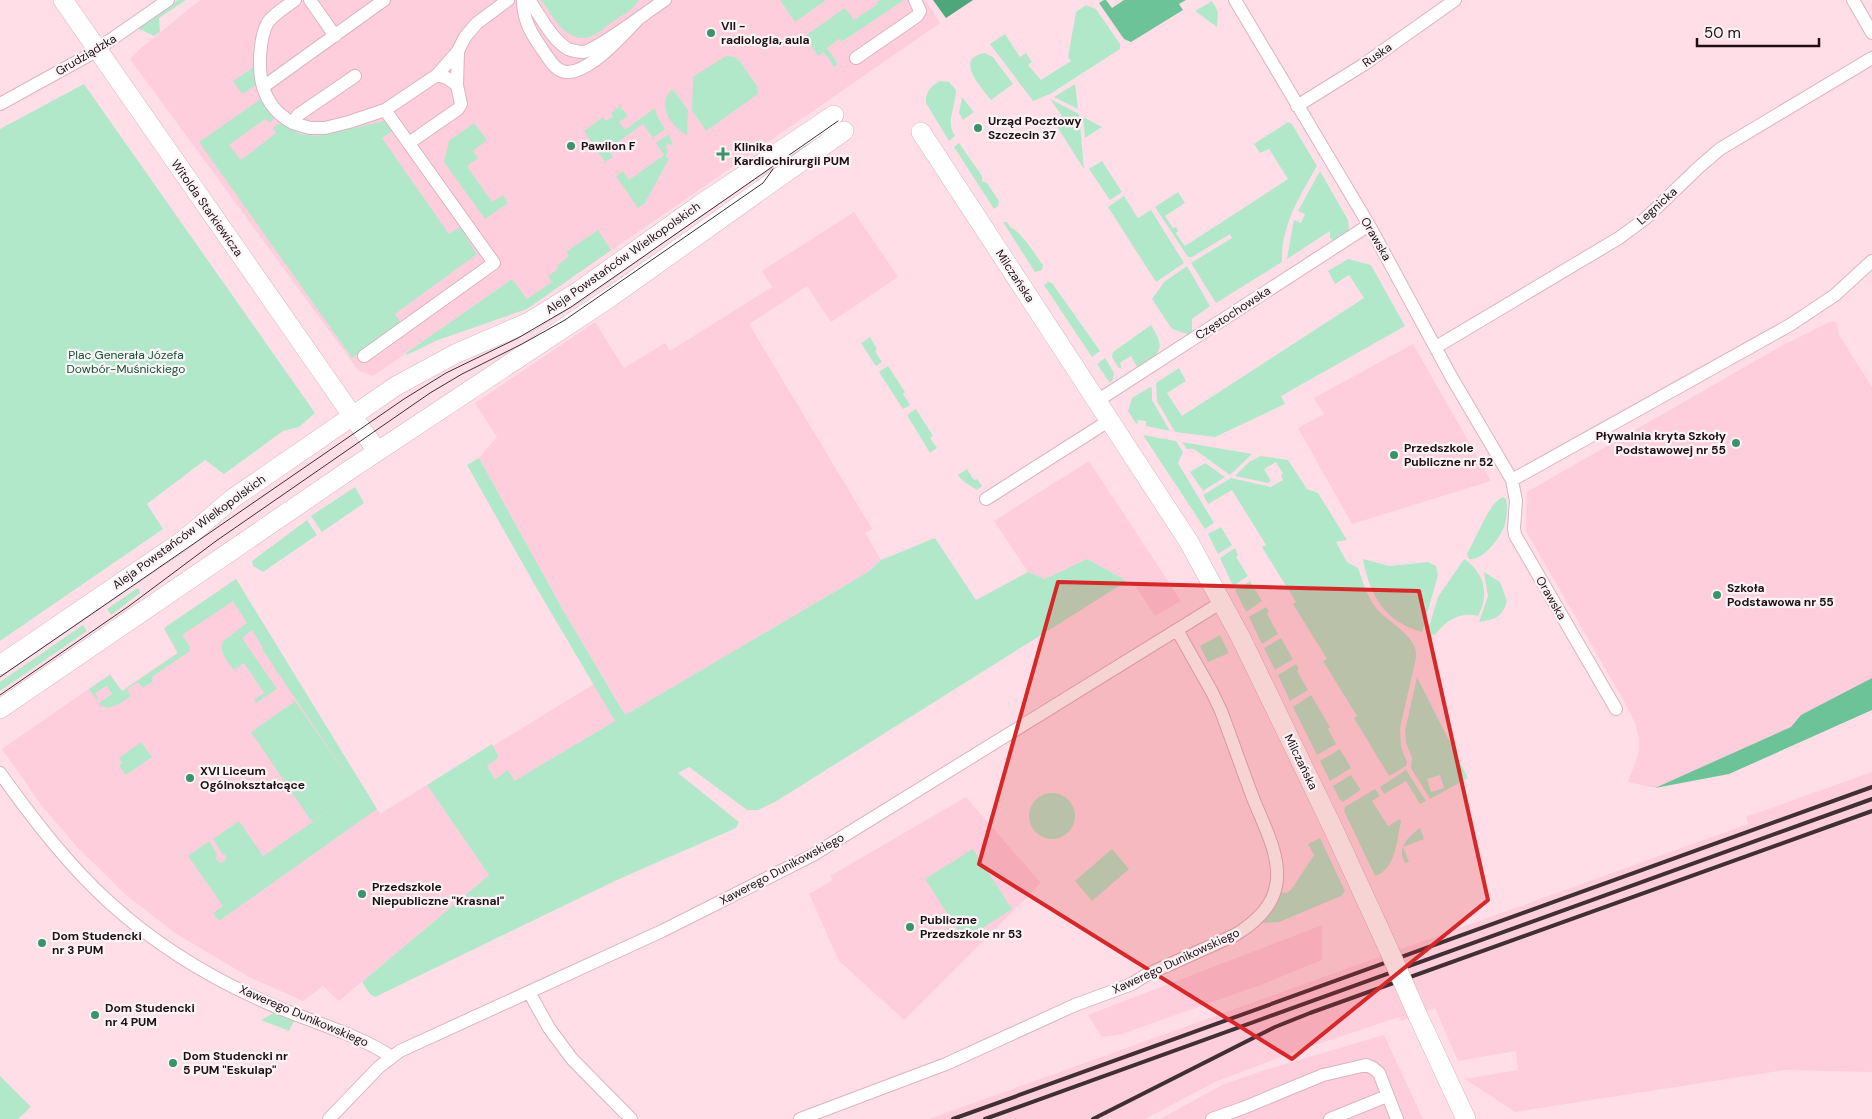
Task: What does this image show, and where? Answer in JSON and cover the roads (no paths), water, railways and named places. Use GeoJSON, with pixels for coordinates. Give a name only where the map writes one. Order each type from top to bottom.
{"type":"FeatureCollection","features":[{"type":"Feature","properties":{"kind":"street","name":"Witolda Starkiewicza"},"geometry":{"type":"LineString","coordinates":[[63,0],[352,416]]}},
{"type":"Feature","properties":{"kind":"street","name":"Grudziądzka"},"geometry":{"type":"LineString","coordinates":[[0,104],[97,50],[168,0]]}},
{"type":"Feature","properties":{"kind":"street"},"geometry":{"type":"LineString","coordinates":[[295,0],[274,15],[267,24],[263,35],[260,62],[265,95],[281,116],[293,123],[310,128],[325,128],[385,110],[437,74],[458,50],[465,37],[477,23],[508,0]]}},
{"type":"Feature","properties":{"kind":"street"},"geometry":{"type":"LineString","coordinates":[[310,0],[335,36]]}},
{"type":"Feature","properties":{"kind":"street"},"geometry":{"type":"LineString","coordinates":[[263,87],[384,0]]}},
{"type":"Feature","properties":{"kind":"street"},"geometry":{"type":"LineString","coordinates":[[522,0],[528,27],[554,66],[564,72],[574,71],[598,57],[612,46],[639,18]]}},
{"type":"Feature","properties":{"kind":"street"},"geometry":{"type":"LineString","coordinates":[[529,0],[554,36],[568,49],[582,52],[593,48],[660,2]]}},
{"type":"Feature","properties":{"kind":"street"},"geometry":{"type":"LineString","coordinates":[[856,58],[917,16],[920,11],[915,0]]}},
{"type":"Feature","properties":{"kind":"street","name":"Orawska"},"geometry":{"type":"LineString","coordinates":[[1235,0],[1369,225],[1512,480],[1516,501],[1515,535],[1616,710]]}},
{"type":"Feature","properties":{"kind":"street","name":"Ruska"},"geometry":{"type":"LineString","coordinates":[[1298,106],[1363,65],[1455,0]]}},
{"type":"Feature","properties":{"kind":"street"},"geometry":{"type":"LineString","coordinates":[[1853,0],[1872,33]]}},
{"type":"Feature","properties":{"kind":"street"},"geometry":{"type":"LineString","coordinates":[[409,143],[458,109],[462,104],[457,85],[458,50]]}},
{"type":"Feature","properties":{"kind":"street","name":"Legnicka"},"geometry":{"type":"LineString","coordinates":[[1436,347],[1619,238],[1646,218],[1720,149],[1872,58]]}},
{"type":"Feature","properties":{"kind":"street"},"geometry":{"type":"LineString","coordinates":[[437,74],[457,85]]}},
{"type":"Feature","properties":{"kind":"street"},"geometry":{"type":"LineString","coordinates":[[293,123],[298,115],[355,76]]}},
{"type":"Feature","properties":{"kind":"street"},"geometry":{"type":"LineString","coordinates":[[364,356],[494,263],[385,110]]}},
{"type":"Feature","properties":{"kind":"street","name":"Aleja Powstańców Wielkopolskich"},"geometry":{"type":"LineString","coordinates":[[0,665],[185,539],[232,499],[352,416],[416,374],[455,354],[529,322],[579,291],[701,204],[834,115]]}},
{"type":"Feature","properties":{"kind":"street","name":"Aleja Powstańców Wielkopolskich"},"geometry":{"type":"LineString","coordinates":[[3,707],[377,451],[612,296],[844,131]]}},
{"type":"Feature","properties":{"kind":"street","name":"Milczańska"},"geometry":{"type":"LineString","coordinates":[[921,132],[1189,542],[1222,602],[1332,826],[1466,1119]]}},
{"type":"Feature","properties":{"kind":"street","name":"Częstochowska"},"geometry":{"type":"LineString","coordinates":[[1097,401],[1369,225]]}},
{"type":"Feature","properties":{"kind":"street"},"geometry":{"type":"LineString","coordinates":[[1512,480],[1775,333],[1835,295],[1872,261]]}},
{"type":"Feature","properties":{"kind":"street"},"geometry":{"type":"LineString","coordinates":[[352,416],[377,451]]}},
{"type":"Feature","properties":{"kind":"street"},"geometry":{"type":"LineString","coordinates":[[986,499],[1110,420]]}},
{"type":"Feature","properties":{"kind":"street","name":"Xawerego Dunikowskiego"},"geometry":{"type":"LineString","coordinates":[[329,1119],[379,1067],[392,1057],[416,1044],[662,931],[813,855],[1222,602]]}},
{"type":"Feature","properties":{"kind":"street","name":"Xawerego Dunikowskiego"},"geometry":{"type":"LineString","coordinates":[[800,1119],[946,1064],[1075,1005],[1132,984],[1146,975],[1235,935],[1248,927],[1265,910],[1276,888],[1277,876],[1273,854],[1221,711],[1177,630]]}},
{"type":"Feature","properties":{"kind":"street","name":"Xawerego Dunikowskiego"},"geometry":{"type":"LineString","coordinates":[[0,773],[41,829],[73,865],[110,903],[134,923],[232,986],[264,1002],[362,1040],[392,1057]]}},
{"type":"Feature","properties":{"kind":"street"},"geometry":{"type":"LineString","coordinates":[[529,992],[549,1028],[572,1059],[631,1119]]}},
{"type":"Feature","properties":{"kind":"street"},"geometry":{"type":"LineString","coordinates":[[1212,1119],[1245,1114],[1323,1074],[1366,1065],[1378,1073],[1397,1119]]}},
{"type":"Feature","properties":{"kind":"street"},"geometry":{"type":"LineString","coordinates":[[1337,1118],[1387,1096]]}},
{"type":"Feature","properties":{"kind":"tram line"},"geometry":{"type":"LineString","coordinates":[[0,677],[404,399],[446,373],[518,338],[571,307],[838,121]]}},
{"type":"Feature","properties":{"kind":"tram line"},"geometry":{"type":"LineString","coordinates":[[0,695],[129,606],[216,541],[430,393],[565,320],[763,183],[773,169]]}},
{"type":"Feature","properties":{"kind":"railway"},"geometry":{"type":"LineString","coordinates":[[953,1119],[1872,787]]}},
{"type":"Feature","properties":{"kind":"railway"},"geometry":{"type":"LineString","coordinates":[[985,1119],[1872,799]]}},
{"type":"Feature","properties":{"kind":"railway"},"geometry":{"type":"LineString","coordinates":[[1093,1119],[1275,1027],[1310,1013],[1872,811]]}},
{"type":"Feature","properties":{"kind":"place","name":"VII - radiologia, aula"},"geometry":{"type":"Point","coordinates":[711,33]}},
{"type":"Feature","properties":{"kind":"place","name":"Urząd Pocztowy Szczecin 37"},"geometry":{"type":"Point","coordinates":[978,128]}},
{"type":"Feature","properties":{"kind":"place","name":"Pawilon F"},"geometry":{"type":"Point","coordinates":[571,146]}},
{"type":"Feature","properties":{"kind":"place","name":"Klinika Kardiochirurgii PUM"},"geometry":{"type":"Point","coordinates":[723,154]}},
{"type":"Feature","properties":{"kind":"place","name":"Pływalnia kryta Szkoły Podstawowej nr 55"},"geometry":{"type":"Point","coordinates":[1736,443]}},
{"type":"Feature","properties":{"kind":"place","name":"Przedszkole Publiczne nr 52"},"geometry":{"type":"Point","coordinates":[1394,455]}},
{"type":"Feature","properties":{"kind":"place","name":"Szkoła Podstawowa nr 55"},"geometry":{"type":"Point","coordinates":[1717,595]}},
{"type":"Feature","properties":{"kind":"place","name":"XVI Liceum Ogólnokształcące"},"geometry":{"type":"Point","coordinates":[190,778]}},
{"type":"Feature","properties":{"kind":"place","name":"Przedszkole Niepubliczne \"Krasnal\""},"geometry":{"type":"Point","coordinates":[362,894]}},
{"type":"Feature","properties":{"kind":"place","name":"Publiczne Przedszkole nr 53"},"geometry":{"type":"Point","coordinates":[910,927]}},
{"type":"Feature","properties":{"kind":"place","name":"Dom Studencki nr 3 PUM"},"geometry":{"type":"Point","coordinates":[42,943]}},
{"type":"Feature","properties":{"kind":"place","name":"Dom Studencki nr 4 PUM"},"geometry":{"type":"Point","coordinates":[95,1015]}},
{"type":"Feature","properties":{"kind":"place","name":"Dom Studencki nr 5 PUM \"Eskulap\""},"geometry":{"type":"Point","coordinates":[173,1063]}},
{"type":"Feature","properties":{"kind":"park label","name":"Plac Generała Józefa Dowbór-Muśnickiego"},"geometry":{"type":"Point","coordinates":[126,362]}}]}
